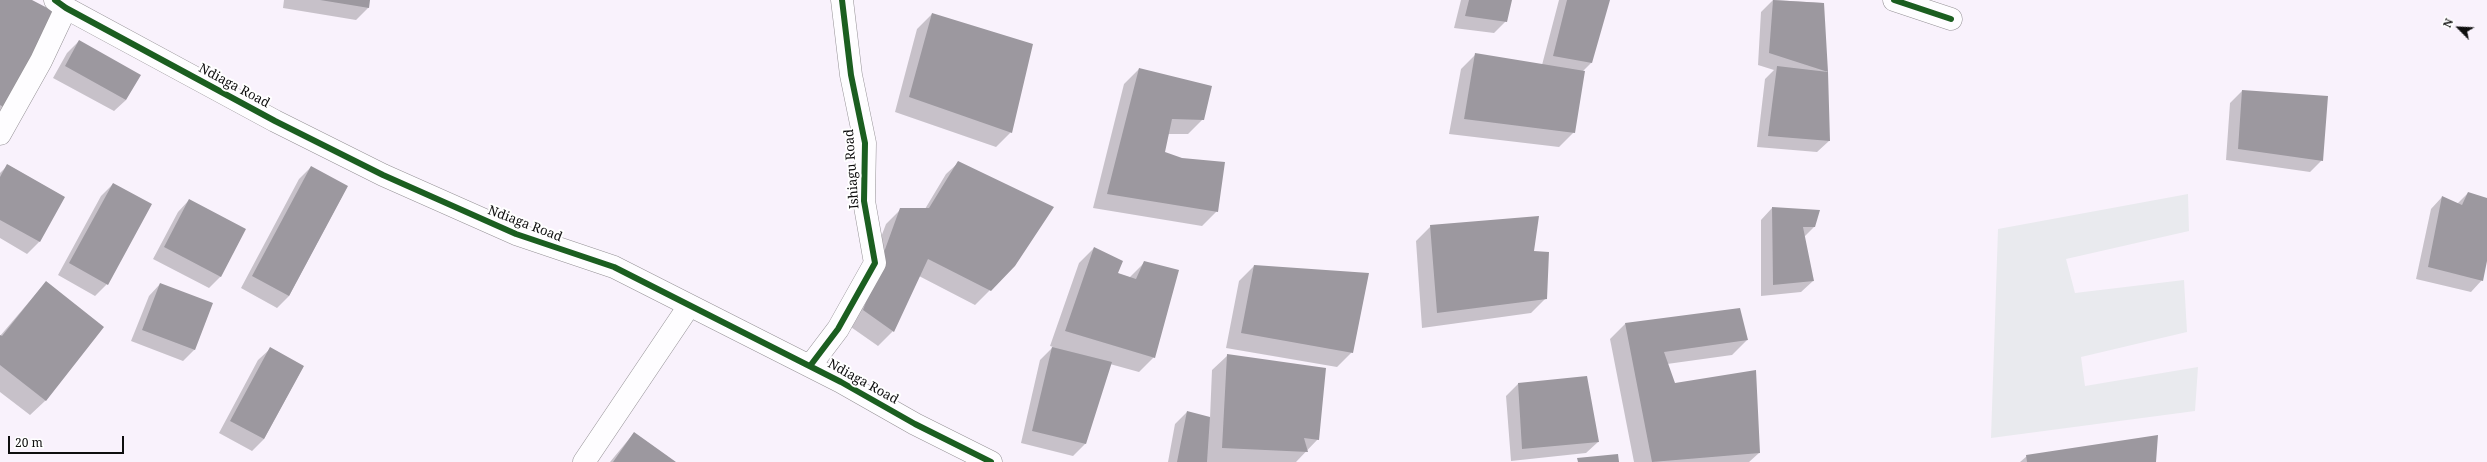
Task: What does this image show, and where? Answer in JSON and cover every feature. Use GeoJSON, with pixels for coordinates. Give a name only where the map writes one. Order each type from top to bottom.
{"type":"FeatureCollection","features":[{"type":"Feature","properties":{"kind":"street","name":"Ishiagu Road"},"geometry":{"type":"LineString","coordinates":[[810,366],[838,329],[875,263],[864,201],[865,143],[851,75],[842,0]]}},
{"type":"Feature","properties":{"kind":"street"},"geometry":{"type":"LineString","coordinates":[[1894,0],[1952,19]]}},
{"type":"Feature","properties":{"kind":"street","name":"Ndiaga Road"},"geometry":{"type":"LineString","coordinates":[[60,4],[276,121],[384,175],[516,234],[614,267],[810,366],[991,462]]}},
{"type":"Feature","properties":{"kind":"street"},"geometry":{"type":"LineString","coordinates":[[0,134],[41,61],[60,4]]}},
{"type":"Feature","properties":{"kind":"street"},"geometry":{"type":"LineString","coordinates":[[584,462],[689,306]]}},
{"type":"Feature","properties":{"kind":"shaded area"},"geometry":{"type":"Polygon","coordinates":[[[2188,194],[2189,231],[2066,259],[2075,293],[2184,280],[2187,332],[2081,357],[2085,386],[2198,367],[2195,411],[1991,438],[1998,229],[2188,194]]]}},
{"type":"Feature","properties":{"kind":"building"},"geometry":{"type":"Polygon","coordinates":[[[0,0],[32,0],[55,12],[7,109],[0,105],[0,0]]]}},
{"type":"Feature","properties":{"kind":"building"},"geometry":{"type":"Polygon","coordinates":[[[320,0],[370,0],[369,8],[320,0]]]}},
{"type":"Feature","properties":{"kind":"building"},"geometry":{"type":"Polygon","coordinates":[[[1469,0],[1512,0],[1507,22],[1465,16],[1469,0]]]}},
{"type":"Feature","properties":{"kind":"building"},"geometry":{"type":"Polygon","coordinates":[[[1567,0],[1610,0],[1592,63],[1553,56],[1567,0]]]}},
{"type":"Feature","properties":{"kind":"building"},"geometry":{"type":"Polygon","coordinates":[[[1773,0],[1824,3],[1828,72],[1769,53],[1773,0]]]}},
{"type":"Feature","properties":{"kind":"building"},"geometry":{"type":"Polygon","coordinates":[[[932,13],[1033,44],[1012,133],[909,97],[932,13]]]}},
{"type":"Feature","properties":{"kind":"building"},"geometry":{"type":"Polygon","coordinates":[[[79,40],[141,75],[126,100],[65,66],[79,40]]]}},
{"type":"Feature","properties":{"kind":"building"},"geometry":{"type":"Polygon","coordinates":[[[1475,53],[1585,71],[1575,133],[1464,119],[1475,53]]]}},
{"type":"Feature","properties":{"kind":"building"},"geometry":{"type":"Polygon","coordinates":[[[1777,66],[1828,72],[1830,141],[1768,136],[1777,66]]]}},
{"type":"Feature","properties":{"kind":"building"},"geometry":{"type":"Polygon","coordinates":[[[1139,68],[1212,86],[1204,120],[1172,119],[1165,152],[1182,158],[1225,162],[1218,212],[1107,194],[1139,68]]]}},
{"type":"Feature","properties":{"kind":"building"},"geometry":{"type":"Polygon","coordinates":[[[2242,90],[2328,96],[2323,161],[2238,149],[2242,90]]]}},
{"type":"Feature","properties":{"kind":"building"},"geometry":{"type":"Polygon","coordinates":[[[958,161],[1054,207],[1015,266],[991,291],[928,259],[894,332],[863,310],[900,208],[929,208],[958,161]]]}},
{"type":"Feature","properties":{"kind":"building"},"geometry":{"type":"Polygon","coordinates":[[[7,164],[65,197],[40,242],[0,220],[0,177],[7,164]]]}},
{"type":"Feature","properties":{"kind":"building"},"geometry":{"type":"Polygon","coordinates":[[[311,166],[348,186],[289,296],[252,276],[311,166]]]}},
{"type":"Feature","properties":{"kind":"building"},"geometry":{"type":"Polygon","coordinates":[[[113,183],[152,204],[108,285],[69,263],[113,183]]]}},
{"type":"Feature","properties":{"kind":"building"},"geometry":{"type":"Polygon","coordinates":[[[2468,192],[2487,198],[2487,261],[2483,281],[2428,267],[2442,196],[2462,205],[2468,192]]]}},
{"type":"Feature","properties":{"kind":"building"},"geometry":{"type":"Polygon","coordinates":[[[189,199],[246,229],[221,277],[164,247],[189,199]]]}},
{"type":"Feature","properties":{"kind":"building"},"geometry":{"type":"Polygon","coordinates":[[[1772,207],[1820,210],[1815,227],[1803,227],[1814,281],[1773,285],[1772,207]]]}},
{"type":"Feature","properties":{"kind":"building"},"geometry":{"type":"Polygon","coordinates":[[[1539,216],[1534,251],[1549,252],[1547,299],[1437,313],[1430,225],[1539,216]]]}},
{"type":"Feature","properties":{"kind":"building"},"geometry":{"type":"Polygon","coordinates":[[[1094,247],[1123,261],[1118,273],[1136,279],[1144,261],[1179,270],[1155,358],[1065,331],[1094,247]]]}},
{"type":"Feature","properties":{"kind":"building"},"geometry":{"type":"Polygon","coordinates":[[[1254,265],[1369,273],[1353,353],[1241,333],[1254,265]]]}},
{"type":"Feature","properties":{"kind":"building"},"geometry":{"type":"Polygon","coordinates":[[[46,281],[104,327],[46,401],[0,365],[0,335],[2,336],[46,281]]]}},
{"type":"Feature","properties":{"kind":"building"},"geometry":{"type":"Polygon","coordinates":[[[160,283],[213,303],[195,350],[142,330],[160,283]]]}},
{"type":"Feature","properties":{"kind":"building"},"geometry":{"type":"Polygon","coordinates":[[[1740,308],[1748,340],[1664,352],[1675,383],[1756,370],[1760,453],[1652,462],[1625,323],[1740,308]]]}},
{"type":"Feature","properties":{"kind":"building"},"geometry":{"type":"Polygon","coordinates":[[[270,347],[304,366],[264,439],[230,421],[270,347]]]}},
{"type":"Feature","properties":{"kind":"building"},"geometry":{"type":"Polygon","coordinates":[[[1052,347],[1112,362],[1086,444],[1032,431],[1052,347]]]}},
{"type":"Feature","properties":{"kind":"building"},"geometry":{"type":"Polygon","coordinates":[[[1227,354],[1326,368],[1319,440],[1304,438],[1308,452],[1222,448],[1227,354]]]}},
{"type":"Feature","properties":{"kind":"building"},"geometry":{"type":"Polygon","coordinates":[[[1587,376],[1599,442],[1522,449],[1518,383],[1587,376]]]}},
{"type":"Feature","properties":{"kind":"building"},"geometry":{"type":"Polygon","coordinates":[[[1187,411],[1210,417],[1207,462],[1177,462],[1187,411]]]}},
{"type":"Feature","properties":{"kind":"building"},"geometry":{"type":"Polygon","coordinates":[[[634,432],[676,462],[613,462],[634,432]]]}},
{"type":"Feature","properties":{"kind":"building"},"geometry":{"type":"Polygon","coordinates":[[[2158,435],[2156,462],[2027,462],[2026,455],[2158,435]]]}},
{"type":"Feature","properties":{"kind":"building"},"geometry":{"type":"Polygon","coordinates":[[[1618,454],[1619,462],[1578,462],[1577,458],[1618,454]]]}},
{"type":"Feature","properties":{"kind":"cycle path"},"geometry":{"type":"LineString","coordinates":[[55,0],[66,8],[275,121],[383,175],[516,234],[614,267],[841,382],[915,424],[991,462]]}},
{"type":"Feature","properties":{"kind":"cycle path"},"geometry":{"type":"LineString","coordinates":[[810,366],[838,329],[875,263],[864,201],[865,143],[851,75],[842,0]]}},
{"type":"Feature","properties":{"kind":"cycle path"},"geometry":{"type":"LineString","coordinates":[[1894,0],[1951,19]]}}]}
